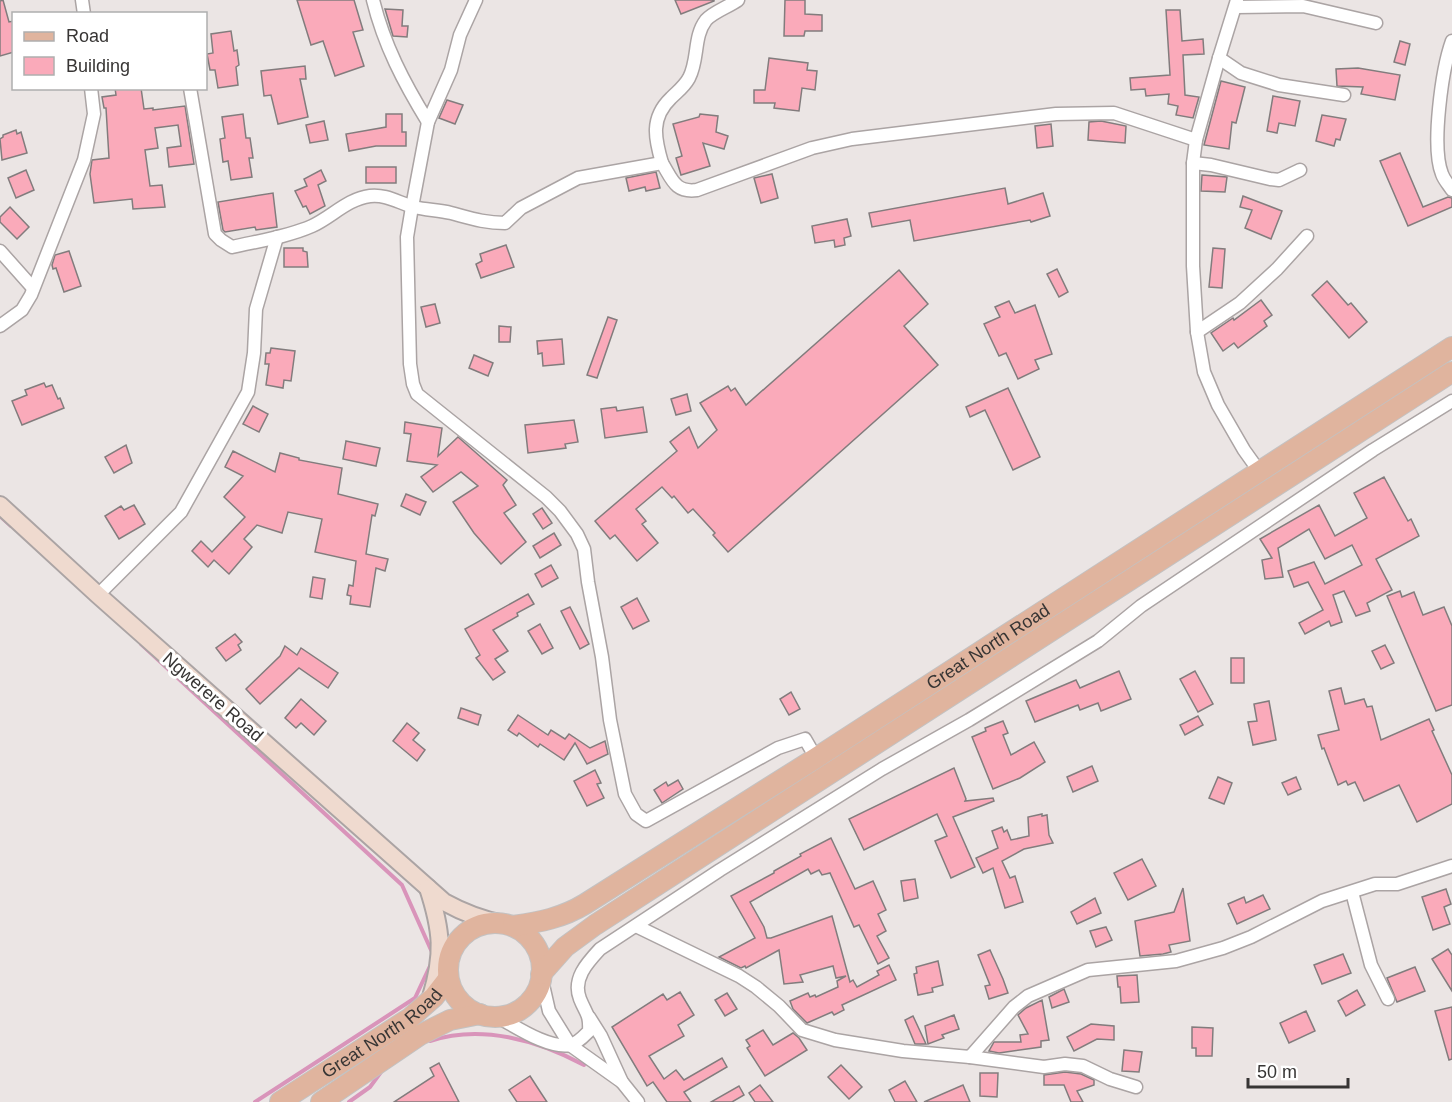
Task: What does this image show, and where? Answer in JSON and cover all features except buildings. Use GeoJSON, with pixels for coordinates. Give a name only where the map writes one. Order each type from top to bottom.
{"type":"FeatureCollection","features":[{"type":"Feature","properties":{"kind":"main road","name":"Great North Road"},"geometry":{"type":"LineString","coordinates":[[509,925],[550,920],[568,914],[816,758],[1452,347]]}},
{"type":"Feature","properties":{"kind":"main road","name":"Great North Road"},"geometry":{"type":"LineString","coordinates":[[541,975],[565,947],[595,925],[1452,372]]}},
{"type":"Feature","properties":{"kind":"main road","name":"Ngwerere Road"},"geometry":{"type":"LineString","coordinates":[[0,505],[444,902],[483,920],[509,925]]}},
{"type":"Feature","properties":{"kind":"main road"},"geometry":{"type":"LineString","coordinates":[[428,887],[437,914],[450,987],[465,1007],[488,1015],[514,1012],[536,994],[542,964],[536,945],[530,938],[509,925],[482,926],[468,933],[453,950],[448,975]]}},
{"type":"Feature","properties":{"kind":"main road"},"geometry":{"type":"LineString","coordinates":[[430,999],[439,970],[441,942]]}},
{"type":"Feature","properties":{"kind":"main road","name":"Great North Road"},"geometry":{"type":"LineString","coordinates":[[280,1102],[410,1018],[430,999],[448,975]]}},
{"type":"Feature","properties":{"kind":"main road","name":"Great North Road"},"geometry":{"type":"LineString","coordinates":[[321,1102],[420,1035],[450,1020],[488,1015]]}},
{"type":"Feature","properties":{"kind":"street"},"geometry":{"type":"LineString","coordinates":[[373,0],[380,28],[394,64],[428,122]]}},
{"type":"Feature","properties":{"kind":"street"},"geometry":{"type":"LineString","coordinates":[[476,0],[459,35],[451,70],[428,122],[412,207],[407,237],[412,384],[417,394],[428,404],[546,497],[577,534],[584,549],[610,720],[625,794],[636,814],[646,821],[778,748],[805,739],[816,758]]}},
{"type":"Feature","properties":{"kind":"street"},"geometry":{"type":"LineString","coordinates":[[738,0],[708,18],[698,34],[691,75],[682,90],[661,110],[655,137],[662,163],[676,186],[686,191],[697,190],[812,148],[842,141],[1056,114],[1114,113],[1196,140]]}},
{"type":"Feature","properties":{"kind":"street"},"geometry":{"type":"LineString","coordinates":[[1260,471],[1244,450],[1218,405],[1204,372],[1197,332],[1193,266],[1193,163],[1196,140],[1237,3],[1303,6],[1376,22]]}},
{"type":"Feature","properties":{"kind":"street"},"geometry":{"type":"LineString","coordinates":[[1452,41],[1442,75],[1437,150],[1442,175],[1452,190]]}},
{"type":"Feature","properties":{"kind":"street"},"geometry":{"type":"LineString","coordinates":[[1219,58],[1241,73],[1279,85],[1344,95]]}},
{"type":"Feature","properties":{"kind":"street"},"geometry":{"type":"LineString","coordinates":[[0,327],[22,310],[84,160],[94,114],[91,90]]}},
{"type":"Feature","properties":{"kind":"street"},"geometry":{"type":"LineString","coordinates":[[190,90],[215,234],[232,247],[277,237],[311,226],[334,211],[371,196],[386,196],[412,207],[450,213],[484,223],[505,223],[521,208],[578,178],[662,163]]}},
{"type":"Feature","properties":{"kind":"street"},"geometry":{"type":"LineString","coordinates":[[1193,163],[1279,180],[1300,170]]}},
{"type":"Feature","properties":{"kind":"street"},"geometry":{"type":"LineString","coordinates":[[1197,332],[1239,303],[1277,269],[1307,236]]}},
{"type":"Feature","properties":{"kind":"street"},"geometry":{"type":"LineString","coordinates":[[98,595],[181,512],[248,392],[254,353],[256,309],[277,237]]}},
{"type":"Feature","properties":{"kind":"street"},"geometry":{"type":"LineString","coordinates":[[0,251],[33,288]]}},
{"type":"Feature","properties":{"kind":"street"},"geometry":{"type":"LineString","coordinates":[[638,1102],[622,1082],[601,1036],[579,998],[580,973],[600,949],[720,870],[882,769],[978,715],[1089,647],[1141,606],[1373,450],[1452,401]]}},
{"type":"Feature","properties":{"kind":"street"},"geometry":{"type":"LineString","coordinates":[[970,1057],[1014,1007],[1028,996],[1088,970],[1176,961],[1223,948],[1251,937],[1322,901],[1375,885],[1397,884],[1452,866]]}},
{"type":"Feature","properties":{"kind":"street"},"geometry":{"type":"LineString","coordinates":[[1352,892],[1371,965],[1388,999]]}},
{"type":"Feature","properties":{"kind":"street"},"geometry":{"type":"LineString","coordinates":[[636,926],[739,976],[756,987],[802,1030],[835,1040],[903,1051],[1044,1067],[1065,1064],[1083,1066],[1110,1079],[1136,1087]]}},
{"type":"Feature","properties":{"kind":"street"},"geometry":{"type":"LineString","coordinates":[[541,975],[549,1011],[570,1045],[622,1082]]}},
{"type":"Feature","properties":{"kind":"street"},"geometry":{"type":"LineString","coordinates":[[488,1015],[549,1042],[570,1045],[589,1031],[590,1017]]}},
{"type":"Feature","properties":{"kind":"waterway"},"geometry":{"type":"LineString","coordinates":[[0,516],[11,526]]}},
{"type":"Feature","properties":{"kind":"waterway"},"geometry":{"type":"LineString","coordinates":[[141,644],[402,885],[431,950]]}},
{"type":"Feature","properties":{"kind":"waterway"},"geometry":{"type":"LineString","coordinates":[[255,1102],[415,998],[430,966]]}},
{"type":"Feature","properties":{"kind":"waterway"},"geometry":{"type":"LineString","coordinates":[[430,1041],[469,1034],[509,1037],[547,1048],[584,1065]]}},
{"type":"Feature","properties":{"kind":"waterway"},"geometry":{"type":"LineString","coordinates":[[349,1102],[370,1087],[381,1072]]}}]}
